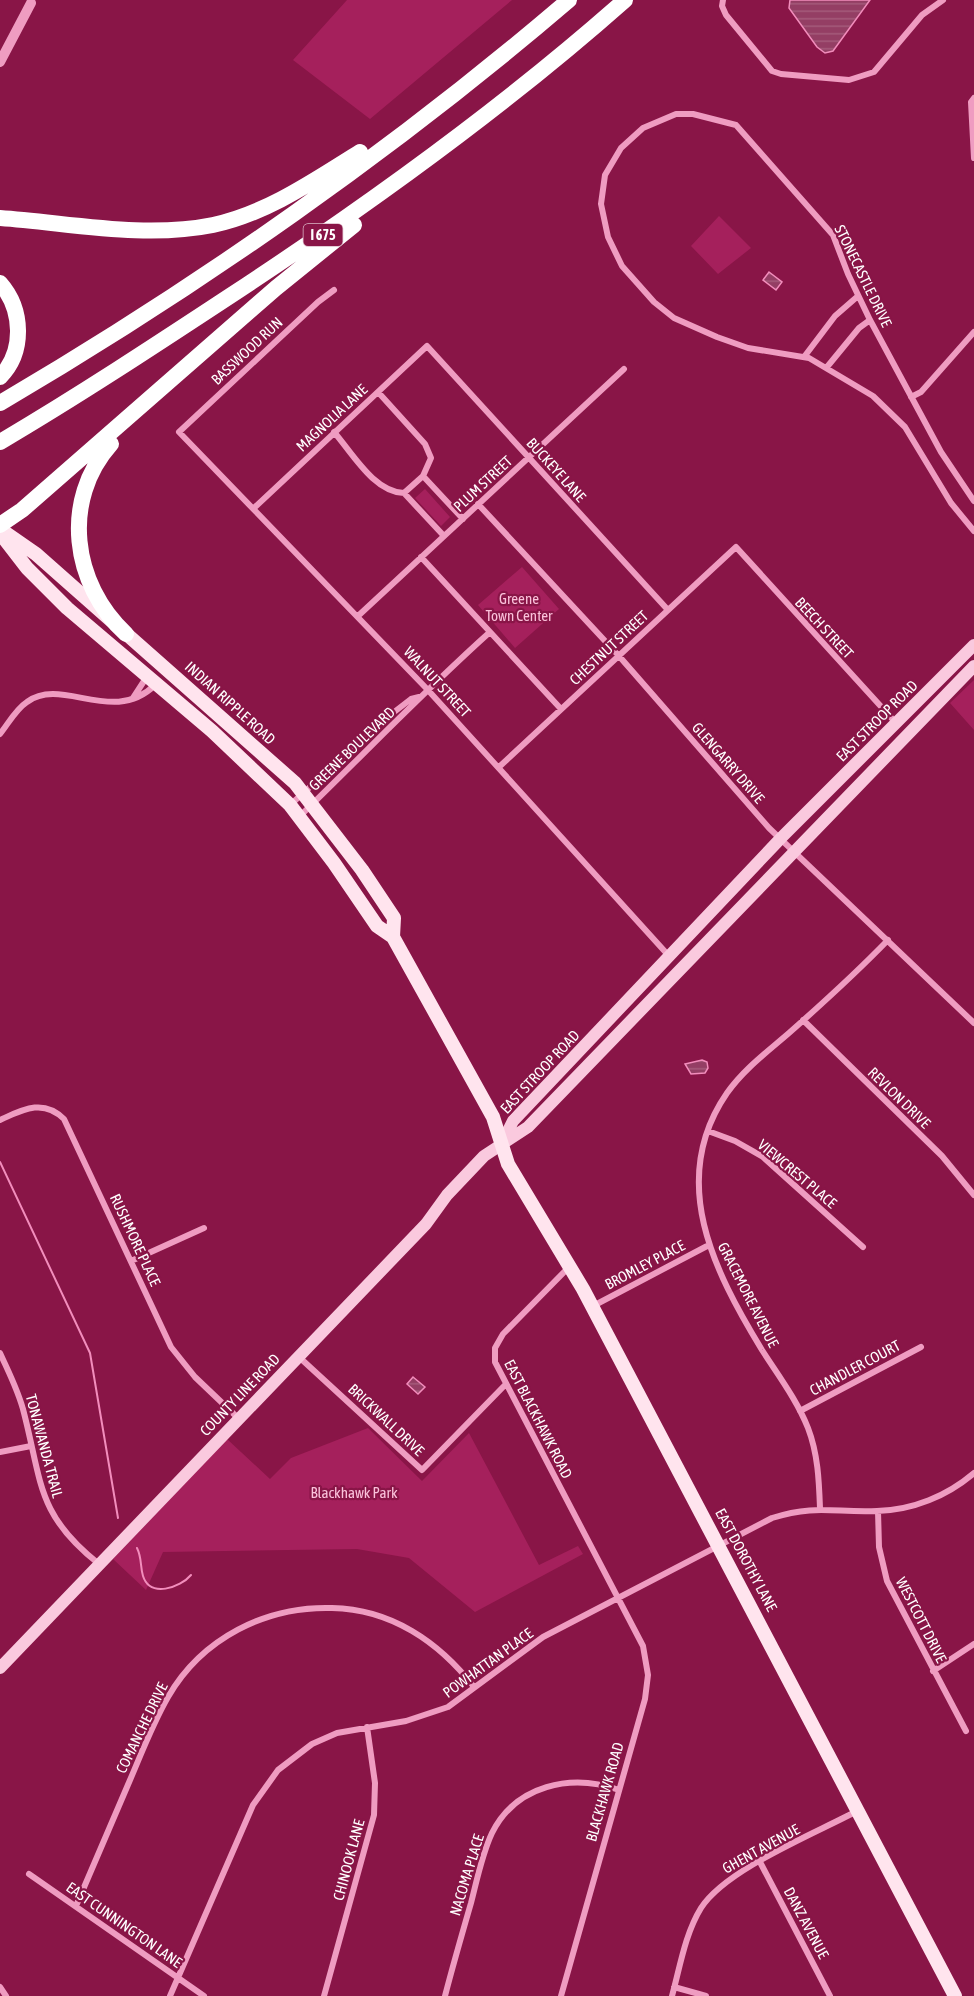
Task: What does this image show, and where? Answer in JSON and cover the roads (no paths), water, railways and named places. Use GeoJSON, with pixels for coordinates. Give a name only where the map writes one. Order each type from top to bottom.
{"type":"FeatureCollection","features":[{"type":"Feature","properties":{"kind":"highway","name":"I 675"},"geometry":{"type":"LineString","coordinates":[[0,403],[270,229],[394,141],[569,0]]}},
{"type":"Feature","properties":{"kind":"highway","name":"I 675"},"geometry":{"type":"LineString","coordinates":[[0,442],[154,346],[331,230],[548,68],[625,0]]}},
{"type":"Feature","properties":{"kind":"highway"},"geometry":{"type":"LineString","coordinates":[[0,529],[186,369],[276,288],[548,68]]}},
{"type":"Feature","properties":{"kind":"highway"},"geometry":{"type":"LineString","coordinates":[[0,218],[150,230],[195,227],[224,222],[271,203],[333,170],[466,83]]}},
{"type":"Feature","properties":{"kind":"highway"},"geometry":{"type":"LineString","coordinates":[[0,283],[15,310],[18,333],[14,358],[0,377]]}},
{"type":"Feature","properties":{"kind":"highway"},"geometry":{"type":"LineString","coordinates":[[126,634],[104,607],[87,575],[78,537],[80,503],[88,478],[101,456],[186,369]]}},
{"type":"Feature","properties":{"kind":"main road","name":"INDIAN RIPPLE ROAD"},"geometry":{"type":"LineString","coordinates":[[0,529],[36,554],[190,688],[302,793],[363,870],[394,918],[393,937]]}},
{"type":"Feature","properties":{"kind":"main road","name":"INDIAN RIPPLE ROAD"},"geometry":{"type":"LineString","coordinates":[[0,529],[20,561],[67,608],[212,731],[300,816],[377,926],[393,937],[493,1117],[502,1144]]}},
{"type":"Feature","properties":{"kind":"main road","name":"EAST STROOP ROAD"},"geometry":{"type":"LineString","coordinates":[[502,1144],[513,1121],[669,956],[781,838],[974,645]]}},
{"type":"Feature","properties":{"kind":"main road","name":"EAST STROOP ROAD"},"geometry":{"type":"LineString","coordinates":[[502,1144],[528,1127],[974,666]]}},
{"type":"Feature","properties":{"kind":"main road"},"geometry":{"type":"LineString","coordinates":[[151,681],[161,673],[176,686],[190,688]]}},
{"type":"Feature","properties":{"kind":"main road"},"geometry":{"type":"LineString","coordinates":[[585,1046],[598,1042],[608,1045],[608,1034],[617,1025],[623,1005]]}},
{"type":"Feature","properties":{"kind":"main road","name":"EAST DOROTHY LANE"},"geometry":{"type":"LineString","coordinates":[[502,1144],[508,1164],[542,1223],[556,1240],[571,1266],[955,1996]]}},
{"type":"Feature","properties":{"kind":"main road","name":"COUNTY LINE ROAD"},"geometry":{"type":"LineString","coordinates":[[0,1668],[426,1224],[447,1196],[484,1156],[502,1144]]}},
{"type":"Feature","properties":{"kind":"street"},"geometry":{"type":"LineString","coordinates":[[723,0],[722,6],[726,15],[765,66],[781,74],[849,80],[874,72],[922,15],[943,0]]}},
{"type":"Feature","properties":{"kind":"street"},"geometry":{"type":"LineString","coordinates":[[0,62],[30,1]]}},
{"type":"Feature","properties":{"kind":"street"},"geometry":{"type":"LineString","coordinates":[[974,98],[970,102],[974,158]]}},
{"type":"Feature","properties":{"kind":"street","name":"STONECASTLE DRIVE"},"geometry":{"type":"LineString","coordinates":[[974,501],[950,466],[870,320],[833,235],[736,124],[693,114],[676,114],[643,128],[621,148],[605,175],[600,204],[608,237],[622,266],[654,302],[674,318],[717,337],[748,348],[804,357],[827,367],[873,396],[905,427],[951,503],[974,531]]}},
{"type":"Feature","properties":{"kind":"street","name":"BASSWOOD RUN"},"geometry":{"type":"LineString","coordinates":[[179,432],[318,302],[334,291]]}},
{"type":"Feature","properties":{"kind":"street"},"geometry":{"type":"LineString","coordinates":[[804,357],[835,316],[858,296]]}},
{"type":"Feature","properties":{"kind":"street"},"geometry":{"type":"LineString","coordinates":[[827,367],[859,327],[870,320]]}},
{"type":"Feature","properties":{"kind":"street"},"geometry":{"type":"LineString","coordinates":[[911,397],[921,392],[974,332]]}},
{"type":"Feature","properties":{"kind":"street","name":"MAGNOLIA LANE"},"geometry":{"type":"LineString","coordinates":[[254,508],[427,346]]}},
{"type":"Feature","properties":{"kind":"street","name":"BUCKEYE LANE"},"geometry":{"type":"LineString","coordinates":[[427,346],[668,610]]}},
{"type":"Feature","properties":{"kind":"street","name":"PLUM STREET"},"geometry":{"type":"LineString","coordinates":[[358,616],[624,369]]}},
{"type":"Feature","properties":{"kind":"street"},"geometry":{"type":"LineString","coordinates":[[334,432],[379,484],[392,493],[404,493],[423,476],[431,459],[425,444],[378,392]]}},
{"type":"Feature","properties":{"kind":"street","name":"WALNUT STREET"},"geometry":{"type":"LineString","coordinates":[[179,432],[427,689],[669,956]]}},
{"type":"Feature","properties":{"kind":"street"},"geometry":{"type":"LineString","coordinates":[[423,476],[463,519]]}},
{"type":"Feature","properties":{"kind":"street"},"geometry":{"type":"LineString","coordinates":[[404,493],[444,536]]}},
{"type":"Feature","properties":{"kind":"street","name":"GLENGARRY DRIVE"},"geometry":{"type":"LineString","coordinates":[[478,504],[619,656],[727,782],[794,851],[974,1023]]}},
{"type":"Feature","properties":{"kind":"street","name":"CHESTNUT STREET"},"geometry":{"type":"LineString","coordinates":[[499,767],[736,547]]}},
{"type":"Feature","properties":{"kind":"street","name":"BEECH STREET"},"geometry":{"type":"LineString","coordinates":[[736,547],[896,724]]}},
{"type":"Feature","properties":{"kind":"street"},"geometry":{"type":"LineString","coordinates":[[421,557],[561,710]]}},
{"type":"Feature","properties":{"kind":"street","name":"GREENE BOULEVARD"},"geometry":{"type":"LineString","coordinates":[[300,816],[393,726],[427,689],[490,632]]}},
{"type":"Feature","properties":{"kind":"street"},"geometry":{"type":"LineString","coordinates":[[133,698],[151,681]]}},
{"type":"Feature","properties":{"kind":"street"},"geometry":{"type":"LineString","coordinates":[[0,734],[21,707],[34,698],[54,696],[118,704],[144,696],[151,681]]}},
{"type":"Feature","properties":{"kind":"street","name":"GREENE BOULEVARD"},"geometry":{"type":"LineString","coordinates":[[290,805],[388,716],[411,699],[419,697]]}},
{"type":"Feature","properties":{"kind":"street","name":"GRACEMORE AVENUE"},"geometry":{"type":"LineString","coordinates":[[820,1508],[816,1458],[800,1411],[741,1313],[702,1225],[698,1188],[702,1152],[716,1111],[737,1081],[841,988],[888,940]]}},
{"type":"Feature","properties":{"kind":"street","name":"REVLON DRIVE"},"geometry":{"type":"LineString","coordinates":[[803,1020],[942,1156],[974,1195]]}},
{"type":"Feature","properties":{"kind":"street","name":"RUSHMORE PLACE"},"geometry":{"type":"LineString","coordinates":[[0,1120],[26,1109],[39,1107],[52,1110],[64,1119],[164,1334],[178,1357],[195,1377],[238,1418]]}},
{"type":"Feature","properties":{"kind":"street","name":"VIEWCREST PLACE"},"geometry":{"type":"LineString","coordinates":[[708,1131],[735,1141],[764,1157],[863,1247]]}},
{"type":"Feature","properties":{"kind":"street"},"geometry":{"type":"LineString","coordinates":[[131,1260],[204,1228]]}},
{"type":"Feature","properties":{"kind":"street","name":"BROMLEY PLACE"},"geometry":{"type":"LineString","coordinates":[[593,1307],[709,1245]]}},
{"type":"Feature","properties":{"kind":"street","name":"EAST BLACKHAWK ROAD"},"geometry":{"type":"LineString","coordinates":[[571,1266],[497,1343],[495,1362],[617,1598]]}},
{"type":"Feature","properties":{"kind":"street","name":"CHANDLER COURT"},"geometry":{"type":"LineString","coordinates":[[800,1411],[921,1347]]}},
{"type":"Feature","properties":{"kind":"street","name":"TONAWANDA TRAIL"},"geometry":{"type":"LineString","coordinates":[[0,1353],[21,1401],[39,1483],[50,1511],[68,1537],[99,1564]]}},
{"type":"Feature","properties":{"kind":"street","name":"BRICKWALL DRIVE"},"geometry":{"type":"LineString","coordinates":[[298,1357],[422,1470],[505,1385]]}},
{"type":"Feature","properties":{"kind":"street"},"geometry":{"type":"LineString","coordinates":[[0,1452],[31,1446]]}},
{"type":"Feature","properties":{"kind":"street","name":"POWHATTAN PLACE"},"geometry":{"type":"LineString","coordinates":[[171,1996],[253,1804],[268,1781],[288,1760],[312,1743],[337,1733],[406,1721],[434,1713],[474,1687],[529,1646],[772,1518],[820,1508],[878,1511],[925,1502],[954,1488],[974,1473]]}},
{"type":"Feature","properties":{"kind":"street","name":"WESTCOTT DRIVE"},"geometry":{"type":"LineString","coordinates":[[878,1511],[879,1547],[887,1581],[966,1731]]}},
{"type":"Feature","properties":{"kind":"street","name":"BLACKHAWK ROAD"},"geometry":{"type":"LineString","coordinates":[[561,1996],[645,1699],[648,1675],[643,1646],[617,1598]]}},
{"type":"Feature","properties":{"kind":"street","name":"COMANCHE DRIVE"},"geometry":{"type":"LineString","coordinates":[[76,1906],[169,1695],[199,1657],[238,1629],[263,1618],[300,1609],[338,1608],[371,1614],[402,1625],[435,1646],[474,1687]]}},
{"type":"Feature","properties":{"kind":"street"},"geometry":{"type":"LineString","coordinates":[[933,1671],[974,1644]]}},
{"type":"Feature","properties":{"kind":"street","name":"CHINOOK LANE"},"geometry":{"type":"LineString","coordinates":[[324,1996],[374,1815],[375,1783],[367,1727]]}},
{"type":"Feature","properties":{"kind":"street","name":"NACOMA PLACE"},"geometry":{"type":"LineString","coordinates":[[445,1996],[489,1840],[508,1810],[526,1795],[558,1783],[594,1783],[618,1790]]}},
{"type":"Feature","properties":{"kind":"street","name":"GHENT AVENUE"},"geometry":{"type":"LineString","coordinates":[[672,1996],[690,1931],[702,1908],[728,1880],[859,1810]]}},
{"type":"Feature","properties":{"kind":"street","name":"DANZ AVENUE"},"geometry":{"type":"LineString","coordinates":[[760,1862],[830,1996]]}},
{"type":"Feature","properties":{"kind":"street","name":"EAST CUNNINGTON LANE"},"geometry":{"type":"LineString","coordinates":[[29,1874],[204,1996]]}},
{"type":"Feature","properties":{"kind":"street"},"geometry":{"type":"LineString","coordinates":[[0,1987],[6,1996]]}},
{"type":"Feature","properties":{"kind":"street"},"geometry":{"type":"LineString","coordinates":[[674,1987],[706,1996]]}},
{"type":"Feature","properties":{"kind":"waterway"},"geometry":{"type":"LineString","coordinates":[[0,1162],[90,1353],[118,1518]]}},
{"type":"Feature","properties":{"kind":"waterway"},"geometry":{"type":"LineString","coordinates":[[137,1548],[143,1576],[152,1587],[158,1589],[173,1587],[191,1575]]}},
{"type":"Feature","properties":{"kind":"park label","name":"Greene Town Center"},"geometry":{"type":"Point","coordinates":[519,608]}},
{"type":"Feature","properties":{"kind":"park label","name":"Blackhawk Park"},"geometry":{"type":"Point","coordinates":[354,1493]}}]}
